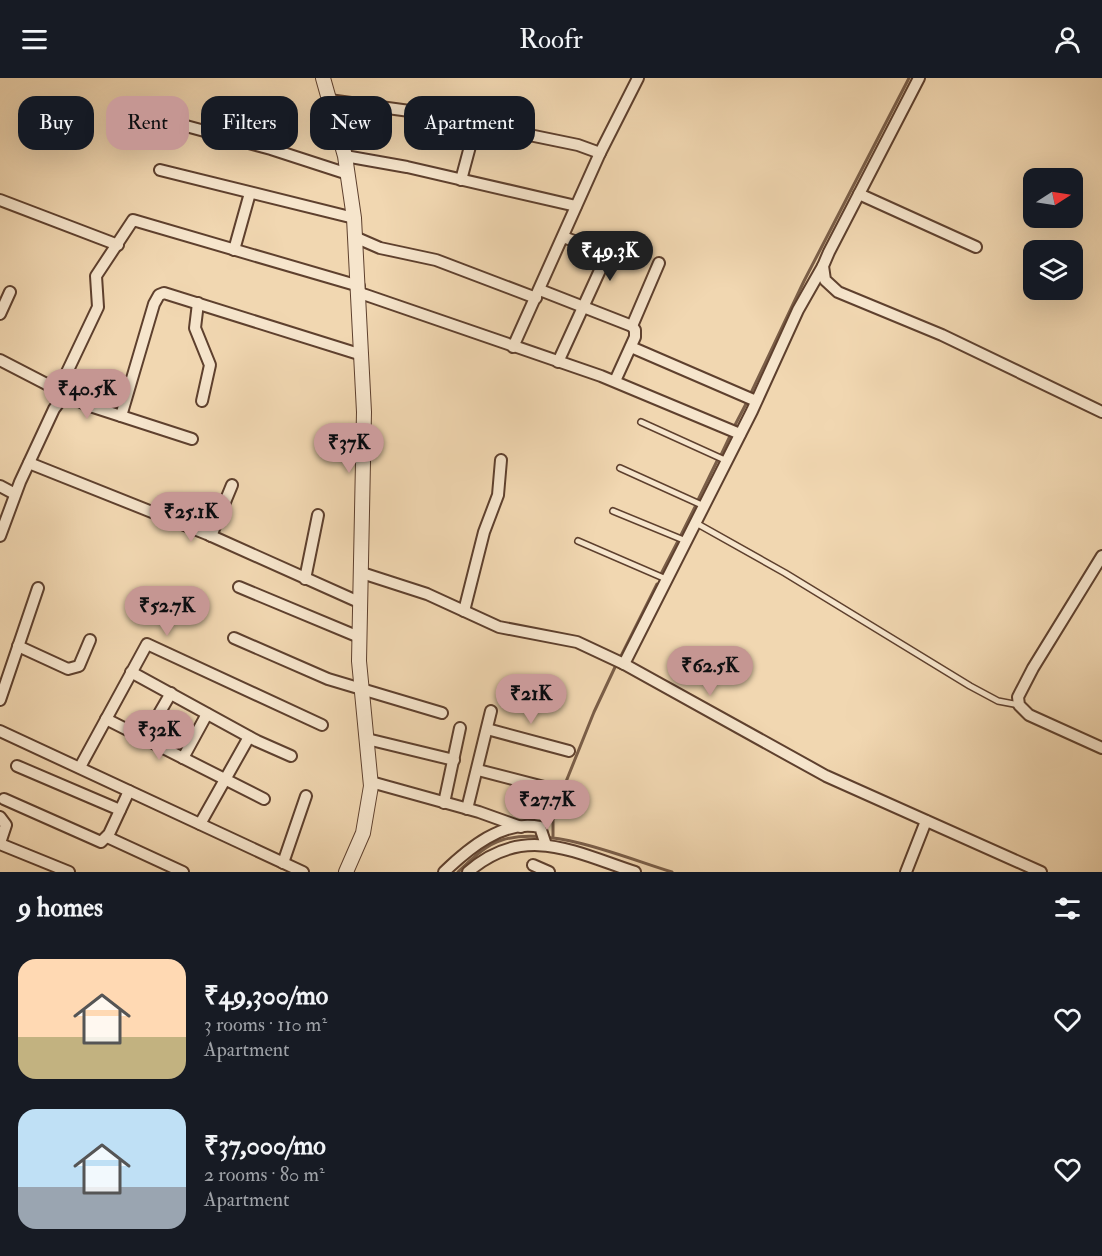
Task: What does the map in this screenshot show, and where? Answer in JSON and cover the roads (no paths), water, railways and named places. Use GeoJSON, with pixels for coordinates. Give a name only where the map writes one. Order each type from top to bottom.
{"type":"FeatureCollection","features":[{"type":"Feature","properties":{"kind":"street"},"geometry":{"type":"LineString","coordinates":[[323,78],[329,96]]}},
{"type":"Feature","properties":{"kind":"street"},"geometry":{"type":"LineString","coordinates":[[513,347],[600,153],[638,78]]}},
{"type":"Feature","properties":{"kind":"street"},"geometry":{"type":"LineString","coordinates":[[624,664],[727,461],[798,310],[823,266],[919,78]]}},
{"type":"Feature","properties":{"kind":"street"},"geometry":{"type":"LineString","coordinates":[[189,127],[271,149],[348,174]]}},
{"type":"Feature","properties":{"kind":"street"},"geometry":{"type":"LineString","coordinates":[[535,137],[600,153]]}},
{"type":"Feature","properties":{"kind":"street"},"geometry":{"type":"LineString","coordinates":[[343,150],[357,238],[365,467],[359,637],[361,690],[371,782],[363,833],[346,872]]}},
{"type":"Feature","properties":{"kind":"street"},"geometry":{"type":"LineString","coordinates":[[461,180],[469,150]]}},
{"type":"Feature","properties":{"kind":"street"},"geometry":{"type":"LineString","coordinates":[[345,156],[576,206]]}},
{"type":"Feature","properties":{"kind":"street"},"geometry":{"type":"LineString","coordinates":[[160,170],[354,218]]}},
{"type":"Feature","properties":{"kind":"street"},"geometry":{"type":"LineString","coordinates":[[234,250],[250,193]]}},
{"type":"Feature","properties":{"kind":"street"},"geometry":{"type":"LineString","coordinates":[[859,194],[976,248]]}},
{"type":"Feature","properties":{"kind":"street"},"geometry":{"type":"LineString","coordinates":[[0,200],[118,245]]}},
{"type":"Feature","properties":{"kind":"street"},"geometry":{"type":"LineString","coordinates":[[59,389],[98,307],[96,276],[118,245],[129,224],[138,220],[359,289],[513,347],[615,381],[740,434]]}},
{"type":"Feature","properties":{"kind":"street"},"geometry":{"type":"LineString","coordinates":[[558,362],[606,257],[602,251],[563,237]]}},
{"type":"Feature","properties":{"kind":"street"},"geometry":{"type":"LineString","coordinates":[[357,238],[380,248],[436,260],[582,306],[632,326],[636,333],[615,381]]}},
{"type":"Feature","properties":{"kind":"street"},"geometry":{"type":"LineString","coordinates":[[632,326],[659,263]]}},
{"type":"Feature","properties":{"kind":"street"},"geometry":{"type":"LineString","coordinates":[[823,266],[825,280],[838,292],[942,335],[1102,412]]}},
{"type":"Feature","properties":{"kind":"street"},"geometry":{"type":"LineString","coordinates":[[0,314],[9,292]]}},
{"type":"Feature","properties":{"kind":"street"},"geometry":{"type":"LineString","coordinates":[[121,416],[140,343],[159,295],[168,293],[362,355]]}},
{"type":"Feature","properties":{"kind":"street"},"geometry":{"type":"LineString","coordinates":[[198,303],[195,328],[210,365],[202,401]]}},
{"type":"Feature","properties":{"kind":"street"},"geometry":{"type":"LineString","coordinates":[[631,347],[756,401]]}},
{"type":"Feature","properties":{"kind":"street"},"geometry":{"type":"LineString","coordinates":[[0,360],[59,389],[74,399],[192,439]]}},
{"type":"Feature","properties":{"kind":"street"},"geometry":{"type":"LineString","coordinates":[[0,536],[15,494],[57,404],[74,399]]}},
{"type":"Feature","properties":{"kind":"street"},"geometry":{"type":"LineString","coordinates":[[465,611],[484,532],[498,495],[501,460]]}},
{"type":"Feature","properties":{"kind":"street"},"geometry":{"type":"LineString","coordinates":[[29,463],[211,536],[361,603]]}},
{"type":"Feature","properties":{"kind":"street"},"geometry":{"type":"LineString","coordinates":[[211,536],[232,485]]}},
{"type":"Feature","properties":{"kind":"street"},"geometry":{"type":"LineString","coordinates":[[0,486],[15,494]]}},
{"type":"Feature","properties":{"kind":"street"},"geometry":{"type":"LineString","coordinates":[[305,579],[318,515]]}},
{"type":"Feature","properties":{"kind":"street"},"geometry":{"type":"LineString","coordinates":[[1102,556],[1020,691],[1019,705],[1029,715],[1102,748]]}},
{"type":"Feature","properties":{"kind":"street"},"geometry":{"type":"LineString","coordinates":[[362,573],[403,585],[499,627],[568,639],[624,664],[816,772],[1041,872]]}},
{"type":"Feature","properties":{"kind":"street"},"geometry":{"type":"LineString","coordinates":[[239,586],[359,637]]}},
{"type":"Feature","properties":{"kind":"street"},"geometry":{"type":"LineString","coordinates":[[0,700],[38,588]]}},
{"type":"Feature","properties":{"kind":"street"},"geometry":{"type":"LineString","coordinates":[[234,638],[328,679],[442,713]]}},
{"type":"Feature","properties":{"kind":"street"},"geometry":{"type":"LineString","coordinates":[[18,646],[68,669],[79,666],[90,640]]}},
{"type":"Feature","properties":{"kind":"street"},"geometry":{"type":"LineString","coordinates":[[80,767],[143,647],[151,644],[195,668],[322,725]]}},
{"type":"Feature","properties":{"kind":"street"},"geometry":{"type":"LineString","coordinates":[[131,672],[249,737],[291,756]]}},
{"type":"Feature","properties":{"kind":"street"},"geometry":{"type":"LineString","coordinates":[[145,738],[171,693]]}},
{"type":"Feature","properties":{"kind":"street"},"geometry":{"type":"LineString","coordinates":[[467,809],[491,711]]}},
{"type":"Feature","properties":{"kind":"street"},"geometry":{"type":"LineString","coordinates":[[183,758],[207,714]]}},
{"type":"Feature","properties":{"kind":"street"},"geometry":{"type":"LineString","coordinates":[[106,719],[264,799]]}},
{"type":"Feature","properties":{"kind":"street"},"geometry":{"type":"LineString","coordinates":[[444,803],[460,728]]}},
{"type":"Feature","properties":{"kind":"street"},"geometry":{"type":"LineString","coordinates":[[487,729],[568,751]]}},
{"type":"Feature","properties":{"kind":"street"},"geometry":{"type":"LineString","coordinates":[[0,731],[303,872]]}},
{"type":"Feature","properties":{"kind":"street"},"geometry":{"type":"LineString","coordinates":[[200,824],[249,737]]}},
{"type":"Feature","properties":{"kind":"street"},"geometry":{"type":"LineString","coordinates":[[367,738],[454,760]]}},
{"type":"Feature","properties":{"kind":"street"},"geometry":{"type":"LineString","coordinates":[[17,766],[120,810]]}},
{"type":"Feature","properties":{"kind":"street"},"geometry":{"type":"LineString","coordinates":[[478,770],[548,789]]}},
{"type":"Feature","properties":{"kind":"street"},"geometry":{"type":"LineString","coordinates":[[371,782],[467,809],[521,828]]}},
{"type":"Feature","properties":{"kind":"street"},"geometry":{"type":"LineString","coordinates":[[4,799],[99,841],[104,841],[129,791]]}},
{"type":"Feature","properties":{"kind":"street"},"geometry":{"type":"LineString","coordinates":[[283,863],[306,795]]}},
{"type":"Feature","properties":{"kind":"street"},"geometry":{"type":"LineString","coordinates":[[0,817],[6,825],[0,844],[69,872]]}},
{"type":"Feature","properties":{"kind":"street"},"geometry":{"type":"LineString","coordinates":[[906,872],[926,821]]}},
{"type":"Feature","properties":{"kind":"street"},"geometry":{"type":"LineString","coordinates":[[444,872],[475,844],[492,836],[537,826],[545,839],[558,846],[635,872]]}},
{"type":"Feature","properties":{"kind":"street"},"geometry":{"type":"LineString","coordinates":[[107,837],[183,872]]}},
{"type":"Feature","properties":{"kind":"street"},"geometry":{"type":"LineString","coordinates":[[470,871],[498,850],[545,839]]}},
{"type":"Feature","properties":{"kind":"street"},"geometry":{"type":"LineString","coordinates":[[534,865],[549,872]]}},
{"type":"Feature","properties":{"kind":"lane"},"geometry":{"type":"LineString","coordinates":[[641,422],[727,461]]}},
{"type":"Feature","properties":{"kind":"lane"},"geometry":{"type":"LineString","coordinates":[[620,468],[704,506]]}},
{"type":"Feature","properties":{"kind":"lane"},"geometry":{"type":"LineString","coordinates":[[613,511],[686,541]]}},
{"type":"Feature","properties":{"kind":"lane"},"geometry":{"type":"LineString","coordinates":[[696,524],[785,573],[970,686],[998,701],[1019,705]]}},
{"type":"Feature","properties":{"kind":"lane"},"geometry":{"type":"LineString","coordinates":[[578,541],[666,579]]}},
{"type":"Feature","properties":{"kind":"waterway"},"geometry":{"type":"LineString","coordinates":[[750,395],[804,281],[909,78]]}},
{"type":"Feature","properties":{"kind":"waterway"},"geometry":{"type":"LineString","coordinates":[[734,427],[748,400]]}},
{"type":"Feature","properties":{"kind":"waterway"},"geometry":{"type":"LineString","coordinates":[[721,455],[731,434]]}},
{"type":"Feature","properties":{"kind":"waterway"},"geometry":{"type":"LineString","coordinates":[[698,500],[717,461]]}},
{"type":"Feature","properties":{"kind":"waterway"},"geometry":{"type":"LineString","coordinates":[[680,537],[695,507]]}},
{"type":"Feature","properties":{"kind":"waterway"},"geometry":{"type":"LineString","coordinates":[[661,574],[678,541]]}},
{"type":"Feature","properties":{"kind":"waterway"},"geometry":{"type":"LineString","coordinates":[[620,658],[657,584]]}},
{"type":"Feature","properties":{"kind":"waterway"},"geometry":{"type":"LineString","coordinates":[[553,836],[553,814],[594,712],[616,665]]}},
{"type":"Feature","properties":{"kind":"waterway"},"geometry":{"type":"LineString","coordinates":[[458,872],[490,845],[521,836],[543,837],[588,845],[672,872]]}}]}
